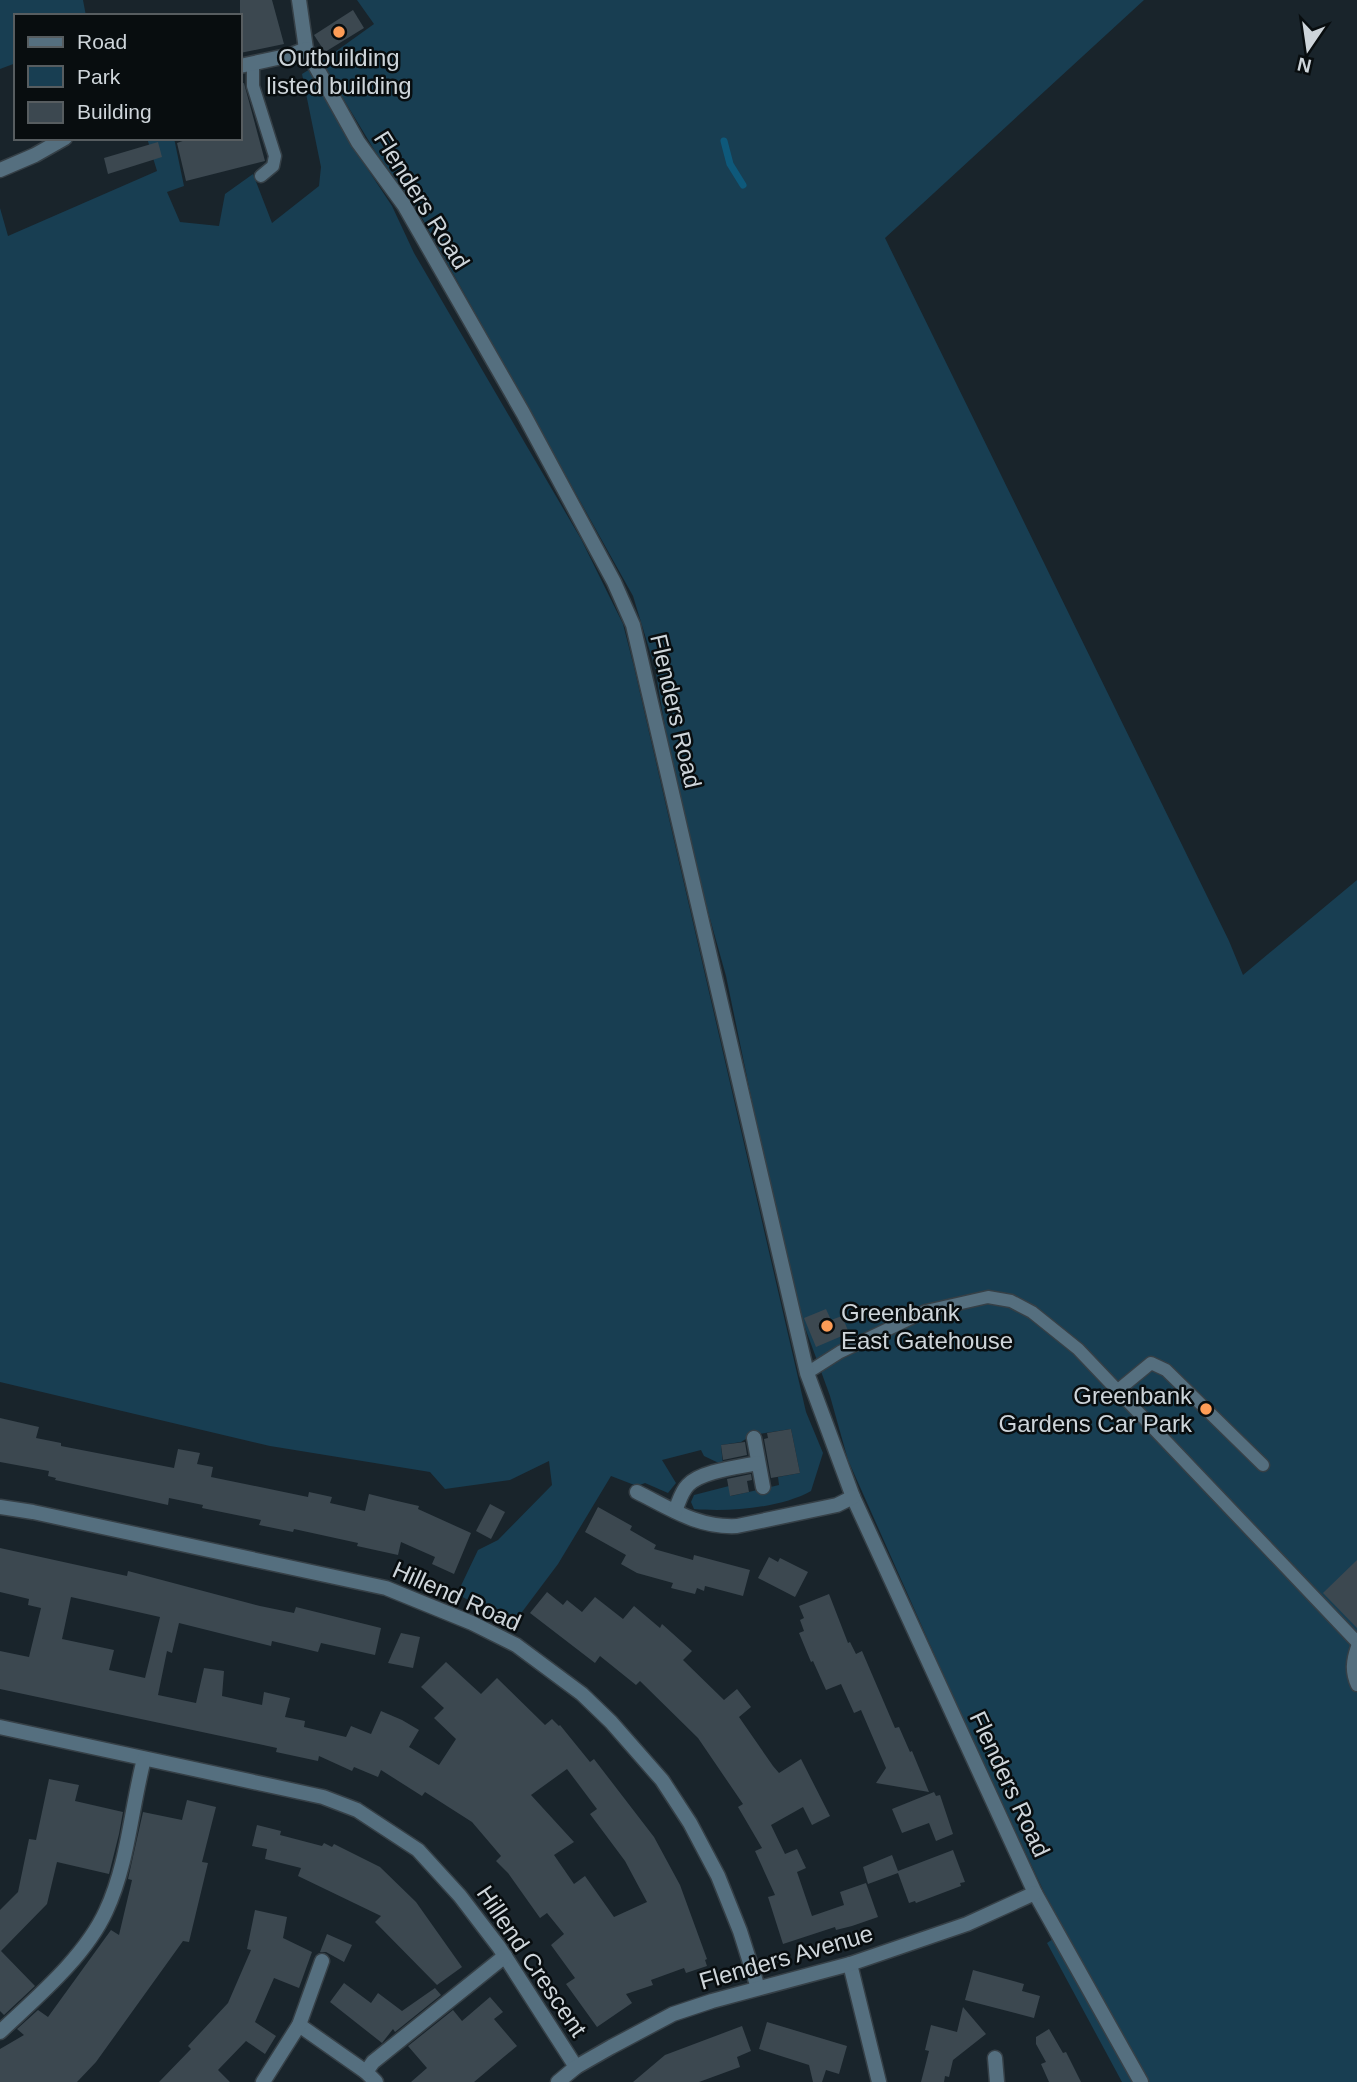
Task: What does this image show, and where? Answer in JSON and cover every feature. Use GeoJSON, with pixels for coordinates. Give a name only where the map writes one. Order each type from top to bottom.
{"type":"FeatureCollection","features":[{"type":"Feature","properties":{"kind":"street","name":"Flenders Road"},"geometry":{"type":"LineString","coordinates":[[299,0],[306,49],[358,142],[404,205],[523,413],[614,582],[633,625],[807,1373],[853,1497],[1035,1893],[1141,2082]]}},
{"type":"Feature","properties":{"kind":"street"},"geometry":{"type":"LineString","coordinates":[[246,66],[306,49]]}},
{"type":"Feature","properties":{"kind":"street"},"geometry":{"type":"LineString","coordinates":[[0,170],[61,140]]}},
{"type":"Feature","properties":{"kind":"street"},"geometry":{"type":"LineString","coordinates":[[754,1438],[763,1487]]}},
{"type":"Feature","properties":{"kind":"street"},"geometry":{"type":"LineString","coordinates":[[675,1511],[682,1493],[690,1483],[703,1475],[758,1462]]}},
{"type":"Feature","properties":{"kind":"street"},"geometry":{"type":"LineString","coordinates":[[637,1492],[700,1523],[721,1527],[737,1526],[837,1504],[853,1497]]}},
{"type":"Feature","properties":{"kind":"street","name":"Hillend Road"},"geometry":{"type":"LineString","coordinates":[[0,1507],[59,1517],[386,1588],[472,1623],[516,1645],[582,1694],[611,1722],[662,1780],[701,1842],[718,1875],[740,1931],[758,1989]]}},
{"type":"Feature","properties":{"kind":"street","name":"Hillend Crescent"},"geometry":{"type":"LineString","coordinates":[[0,1727],[323,1797],[357,1810],[418,1850],[460,1896],[505,1956],[576,2067]]}},
{"type":"Feature","properties":{"kind":"street"},"geometry":{"type":"LineString","coordinates":[[0,2032],[52,1983],[94,1933],[118,1880],[144,1759]]}},
{"type":"Feature","properties":{"kind":"street","name":"Flenders Avenue"},"geometry":{"type":"LineString","coordinates":[[558,2082],[576,2067],[673,2014],[850,1964],[967,1924],[1035,1893]]}},
{"type":"Feature","properties":{"kind":"street"},"geometry":{"type":"LineString","coordinates":[[299,2025],[371,2077],[373,2062],[505,1956]]}},
{"type":"Feature","properties":{"kind":"street"},"geometry":{"type":"LineString","coordinates":[[263,2082],[299,2025],[322,1961]]}},
{"type":"Feature","properties":{"kind":"street"},"geometry":{"type":"LineString","coordinates":[[850,1964],[879,2082]]}},
{"type":"Feature","properties":{"kind":"street"},"geometry":{"type":"LineString","coordinates":[[995,2058],[997,2082]]}},
{"type":"Feature","properties":{"kind":"lane"},"geometry":{"type":"LineString","coordinates":[[246,66],[275,156],[273,166],[261,176]]}},
{"type":"Feature","properties":{"kind":"lane"},"geometry":{"type":"LineString","coordinates":[[807,1373],[840,1352],[926,1311],[988,1297],[1011,1301],[1032,1312],[1078,1349],[1357,1645],[1353,1675],[1357,1685]]}},
{"type":"Feature","properties":{"kind":"lane"},"geometry":{"type":"LineString","coordinates":[[1117,1391],[1151,1363],[1166,1370],[1263,1465]]}},
{"type":"Feature","properties":{"kind":"green space"},"geometry":{"type":"Polygon","coordinates":[[[0,0],[83,0],[86,14],[14,14],[14,64],[0,69],[0,0]]]}},
{"type":"Feature","properties":{"kind":"green space"},"geometry":{"type":"Polygon","coordinates":[[[357,0],[1144,0],[885,238],[1229,941],[1243,975],[1357,880],[1357,2082],[1146,2082],[1044,1892],[964,1721],[848,1460],[830,1396],[791,1289],[726,976],[678,804],[655,668],[633,596],[412,200],[381,161],[321,62],[374,24],[357,0]]]}},
{"type":"Feature","properties":{"kind":"green space"},"geometry":{"type":"Polygon","coordinates":[[[310,69],[351,144],[392,206],[414,253],[581,539],[623,624],[806,1412],[823,1453],[811,1491],[799,1497],[754,1508],[694,1509],[691,1502],[694,1495],[729,1486],[731,1496],[779,1485],[778,1477],[800,1473],[791,1429],[752,1435],[741,1442],[721,1445],[723,1465],[704,1456],[701,1450],[662,1460],[676,1483],[668,1493],[645,1483],[637,1486],[611,1476],[558,1564],[513,1624],[457,1594],[478,1550],[498,1540],[552,1485],[549,1461],[510,1480],[445,1489],[430,1472],[270,1446],[0,1382],[0,208],[8,236],[157,171],[148,140],[174,140],[184,186],[167,192],[180,222],[219,226],[225,194],[253,174],[272,223],[319,186],[321,167],[302,74],[310,69]]]}},
{"type":"Feature","properties":{"kind":"green space"},"geometry":{"type":"Polygon","coordinates":[[[1056,1937],[1136,2082],[1122,2082],[1047,1943],[1056,1937]]]}},
{"type":"Feature","properties":{"kind":"building"},"geometry":{"type":"Polygon","coordinates":[[[240,0],[272,0],[284,44],[242,53],[240,0]]]}},
{"type":"Feature","properties":{"kind":"building","name":"Outbuilding listed building"},"geometry":{"type":"Polygon","coordinates":[[[353,10],[364,28],[325,52],[314,35],[353,10]]]}},
{"type":"Feature","properties":{"kind":"building"},"geometry":{"type":"Polygon","coordinates":[[[242,84],[265,161],[186,181],[177,143],[185,140],[242,140],[242,84]]]}},
{"type":"Feature","properties":{"kind":"building"},"geometry":{"type":"Polygon","coordinates":[[[158,142],[162,157],[108,174],[104,158],[158,142]]]}},
{"type":"Feature","properties":{"kind":"building","name":"Greenbank East Gatehouse"},"geometry":{"type":"Polygon","coordinates":[[[826,1309],[831,1320],[842,1316],[849,1333],[816,1347],[804,1318],[826,1309]]]}},
{"type":"Feature","properties":{"kind":"building"},"geometry":{"type":"Polygon","coordinates":[[[0,1418],[39,1427],[36,1438],[61,1443],[61,1446],[174,1468],[178,1449],[200,1453],[197,1464],[213,1467],[211,1477],[308,1497],[309,1492],[332,1497],[330,1503],[365,1511],[369,1494],[419,1506],[418,1509],[471,1533],[454,1574],[432,1564],[435,1557],[401,1542],[398,1555],[294,1529],[293,1532],[259,1525],[261,1520],[202,1508],[203,1505],[169,1498],[168,1505],[55,1480],[56,1478],[48,1476],[49,1471],[0,1462],[0,1418]]]}},
{"type":"Feature","properties":{"kind":"building"},"geometry":{"type":"Polygon","coordinates":[[[791,1429],[800,1473],[771,1478],[764,1439],[768,1438],[767,1433],[791,1429]]]}},
{"type":"Feature","properties":{"kind":"building"},"geometry":{"type":"Polygon","coordinates":[[[745,1442],[747,1455],[723,1460],[721,1445],[745,1442]]]}},
{"type":"Feature","properties":{"kind":"building"},"geometry":{"type":"Polygon","coordinates":[[[751,1474],[752,1480],[747,1481],[749,1492],[730,1496],[727,1479],[751,1474]]]}},
{"type":"Feature","properties":{"kind":"building"},"geometry":{"type":"Polygon","coordinates":[[[490,1504],[505,1512],[491,1539],[476,1531],[490,1504]]]}},
{"type":"Feature","properties":{"kind":"building"},"geometry":{"type":"Polygon","coordinates":[[[598,1507],[632,1526],[630,1530],[656,1545],[654,1549],[693,1560],[694,1555],[750,1570],[743,1596],[705,1586],[704,1591],[697,1588],[695,1594],[671,1588],[673,1583],[637,1573],[621,1564],[626,1555],[585,1532],[598,1507]]]}},
{"type":"Feature","properties":{"kind":"building"},"geometry":{"type":"Polygon","coordinates":[[[0,1548],[127,1576],[128,1571],[260,1606],[294,1613],[296,1607],[381,1628],[375,1655],[321,1643],[318,1652],[272,1641],[271,1646],[179,1623],[172,1653],[167,1651],[158,1695],[196,1703],[204,1668],[224,1671],[222,1696],[262,1705],[264,1692],[290,1698],[285,1717],[305,1721],[304,1727],[346,1737],[351,1726],[371,1734],[381,1711],[402,1720],[419,1730],[409,1747],[439,1765],[456,1739],[434,1718],[444,1708],[421,1687],[446,1662],[481,1694],[497,1678],[545,1725],[552,1719],[590,1762],[594,1759],[654,1837],[680,1885],[707,1959],[707,1966],[686,1973],[684,1968],[651,1980],[653,1985],[626,1994],[632,2003],[597,2027],[566,1984],[575,1978],[551,1945],[564,1934],[547,1913],[540,1918],[508,1873],[496,1861],[501,1856],[472,1822],[425,1792],[422,1796],[381,1770],[378,1777],[354,1767],[352,1771],[319,1756],[318,1761],[276,1752],[277,1748],[0,1689],[0,1651],[29,1657],[41,1608],[28,1605],[29,1599],[0,1592],[0,1548]],[[71,1597],[62,1639],[114,1650],[109,1670],[145,1678],[160,1617],[71,1597]],[[567,1769],[531,1795],[574,1842],[554,1855],[574,1884],[585,1876],[614,1917],[647,1902],[625,1861],[590,1814],[597,1809],[567,1769]]]}},
{"type":"Feature","properties":{"kind":"building"},"geometry":{"type":"Polygon","coordinates":[[[769,1557],[778,1562],[780,1558],[808,1572],[795,1597],[758,1578],[769,1557]]]}},
{"type":"Feature","properties":{"kind":"building"},"geometry":{"type":"Polygon","coordinates":[[[1357,1560],[1357,1628],[1323,1593],[1357,1560]]]}},
{"type":"Feature","properties":{"kind":"building"},"geometry":{"type":"Polygon","coordinates":[[[547,1592],[563,1605],[567,1600],[582,1612],[595,1597],[623,1619],[634,1606],[660,1628],[662,1624],[692,1651],[683,1660],[724,1700],[737,1689],[751,1707],[739,1717],[773,1766],[779,1773],[801,1759],[830,1816],[812,1825],[803,1807],[771,1825],[785,1854],[797,1849],[806,1868],[797,1872],[812,1916],[844,1905],[840,1892],[866,1883],[878,1917],[836,1930],[835,1927],[783,1944],[768,1897],[775,1895],[755,1851],[762,1848],[738,1807],[743,1804],[698,1738],[640,1681],[636,1685],[600,1656],[595,1663],[530,1613],[547,1592]]]}},
{"type":"Feature","properties":{"kind":"building"},"geometry":{"type":"Polygon","coordinates":[[[829,1594],[848,1643],[850,1642],[856,1654],[862,1651],[895,1728],[899,1727],[910,1752],[912,1751],[929,1792],[876,1783],[886,1768],[861,1710],[854,1713],[841,1684],[826,1690],[813,1661],[811,1662],[799,1633],[804,1631],[800,1620],[804,1618],[799,1606],[829,1594]]]}},
{"type":"Feature","properties":{"kind":"building"},"geometry":{"type":"Polygon","coordinates":[[[401,1633],[420,1637],[413,1668],[388,1663],[401,1633]]]}},
{"type":"Feature","properties":{"kind":"building"},"geometry":{"type":"Polygon","coordinates":[[[49,1779],[79,1785],[75,1801],[123,1812],[119,1834],[109,1874],[57,1862],[47,1904],[1,1951],[35,1986],[4,2015],[0,2011],[0,1910],[18,1892],[29,1839],[36,1840],[49,1779]]]}},
{"type":"Feature","properties":{"kind":"building"},"geometry":{"type":"Polygon","coordinates":[[[934,1792],[936,1796],[940,1795],[953,1834],[936,1841],[929,1823],[902,1833],[892,1809],[934,1792]]]}},
{"type":"Feature","properties":{"kind":"building"},"geometry":{"type":"Polygon","coordinates":[[[187,1800],[216,1807],[202,1862],[208,1863],[189,1942],[183,1941],[96,2062],[77,2082],[0,2082],[0,2049],[24,2035],[17,2029],[38,2010],[48,2017],[111,1930],[119,1935],[132,1880],[128,1879],[143,1812],[182,1820],[187,1800]]]}},
{"type":"Feature","properties":{"kind":"building"},"geometry":{"type":"Polygon","coordinates":[[[257,1825],[281,1831],[280,1835],[322,1846],[324,1843],[332,1847],[334,1844],[380,1867],[416,1902],[462,1967],[437,1985],[375,1922],[381,1916],[298,1876],[301,1868],[265,1859],[267,1849],[252,1846],[257,1825]]]}},
{"type":"Feature","properties":{"kind":"building"},"geometry":{"type":"Polygon","coordinates":[[[953,1850],[965,1882],[960,1883],[961,1886],[916,1903],[909,1903],[898,1873],[868,1884],[863,1867],[892,1855],[898,1871],[953,1850]]]}},
{"type":"Feature","properties":{"kind":"building"},"geometry":{"type":"Polygon","coordinates":[[[255,1910],[287,1917],[283,1938],[312,1952],[299,1988],[274,1978],[255,2022],[276,2036],[265,2054],[246,2041],[218,2070],[230,2082],[159,2082],[191,2049],[188,2046],[228,2003],[251,1950],[247,1949],[255,1910]]]}},
{"type":"Feature","properties":{"kind":"building"},"geometry":{"type":"Polygon","coordinates":[[[327,1934],[352,1945],[344,1962],[326,1952],[320,1952],[327,1934]]]}},
{"type":"Feature","properties":{"kind":"building"},"geometry":{"type":"Polygon","coordinates":[[[973,1970],[1024,1984],[1022,1991],[1040,1996],[1034,2018],[965,2000],[973,1970]]]}},
{"type":"Feature","properties":{"kind":"building"},"geometry":{"type":"Polygon","coordinates":[[[344,1983],[371,2003],[378,1993],[402,2011],[435,1988],[441,1995],[395,2032],[393,2029],[382,2043],[330,2002],[344,1983]]]}},
{"type":"Feature","properties":{"kind":"building"},"geometry":{"type":"Polygon","coordinates":[[[490,1997],[503,2012],[494,2019],[517,2046],[474,2082],[411,2082],[427,2068],[408,2046],[453,2010],[462,2021],[490,1997]]]}},
{"type":"Feature","properties":{"kind":"building"},"geometry":{"type":"Polygon","coordinates":[[[963,2007],[986,2034],[953,2060],[949,2077],[945,2076],[944,2082],[921,2082],[929,2051],[925,2050],[931,2025],[957,2032],[963,2007]]]}},
{"type":"Feature","properties":{"kind":"building"},"geometry":{"type":"Polygon","coordinates":[[[767,2022],[847,2046],[839,2074],[826,2070],[822,2082],[813,2082],[809,2065],[759,2049],[767,2022]]]}},
{"type":"Feature","properties":{"kind":"building"},"geometry":{"type":"Polygon","coordinates":[[[742,2026],[751,2051],[737,2057],[740,2067],[699,2082],[633,2082],[665,2055],[742,2026]]]}},
{"type":"Feature","properties":{"kind":"building"},"geometry":{"type":"Polygon","coordinates":[[[1049,2029],[1063,2053],[1066,2052],[1081,2082],[1049,2082],[1041,2064],[1046,2062],[1036,2044],[1036,2037],[1049,2029]]]}},
{"type":"Feature","properties":{"kind":"waterway"},"geometry":{"type":"LineString","coordinates":[[724,141],[730,164],[743,185]]}},
{"type":"Feature","properties":{"kind":"place","name":"Outbuilding listed building"},"geometry":{"type":"Point","coordinates":[339,32]}},
{"type":"Feature","properties":{"kind":"place","name":"Greenbank East Gatehouse"},"geometry":{"type":"Point","coordinates":[827,1326]}},
{"type":"Feature","properties":{"kind":"place","name":"Greenbank Gardens Car Park"},"geometry":{"type":"Point","coordinates":[1206,1409]}}]}
